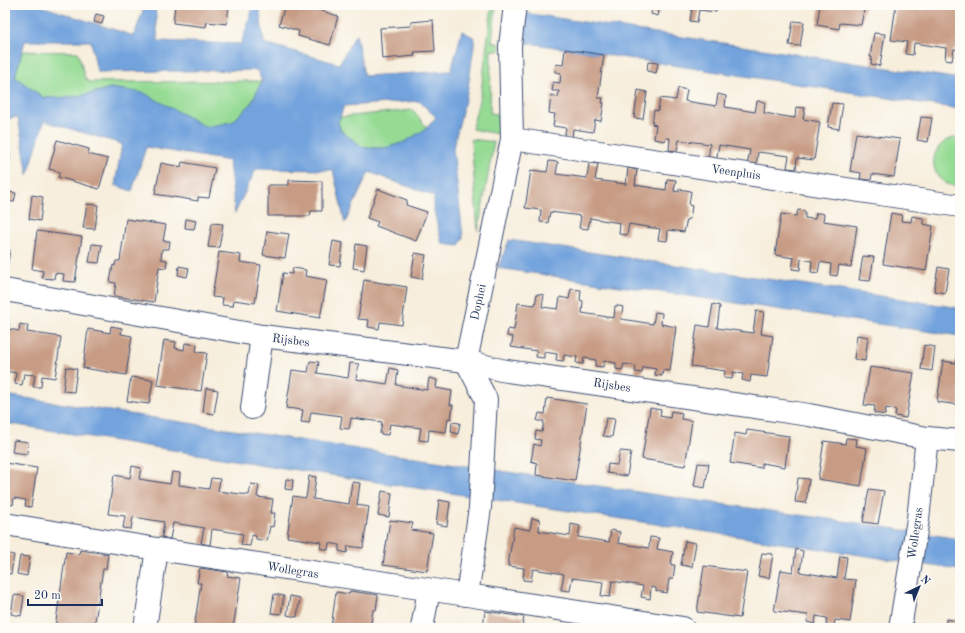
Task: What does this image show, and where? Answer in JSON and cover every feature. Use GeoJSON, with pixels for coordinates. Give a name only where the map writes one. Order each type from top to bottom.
{"type":"FeatureCollection","features":[{"type":"Feature","properties":{"kind":"street","name":"Dophei"},"geometry":{"type":"LineString","coordinates":[[466,361],[512,140],[510,46],[514,8]]}},
{"type":"Feature","properties":{"kind":"street","name":"Veenpluis"},"geometry":{"type":"LineString","coordinates":[[512,140],[960,206]]}},
{"type":"Feature","properties":{"kind":"street","name":"Rijsbes"},"geometry":{"type":"LineString","coordinates":[[5,290],[262,336],[466,361],[501,370],[809,415],[927,438],[960,442]]}},
{"type":"Feature","properties":{"kind":"street","name":"Rijsbes"},"geometry":{"type":"LineString","coordinates":[[252,408],[262,336]]}},
{"type":"Feature","properties":{"kind":"street"},"geometry":{"type":"LineString","coordinates":[[466,361],[486,399],[480,508],[468,594]]}},
{"type":"Feature","properties":{"kind":"street","name":"Wollegras"},"geometry":{"type":"LineString","coordinates":[[900,628],[918,519],[927,438]]}},
{"type":"Feature","properties":{"kind":"street","name":"Wollegras"},"geometry":{"type":"LineString","coordinates":[[5,524],[157,549],[429,590],[468,594],[683,628]]}},
{"type":"Feature","properties":{"kind":"street"},"geometry":{"type":"LineString","coordinates":[[145,628],[157,549]]}},
{"type":"Feature","properties":{"kind":"street"},"geometry":{"type":"LineString","coordinates":[[422,628],[429,590]]}},
{"type":"Feature","properties":{"kind":"green space"},"geometry":{"type":"Polygon","coordinates":[[[492,5],[496,5],[492,42],[500,44],[499,51],[491,50],[490,113],[498,114],[498,134],[472,129],[481,92],[492,5]]]}},
{"type":"Feature","properties":{"kind":"green space"},"geometry":{"type":"Polygon","coordinates":[[[22,51],[78,52],[85,78],[89,82],[262,81],[251,104],[232,122],[206,127],[177,111],[111,88],[77,97],[44,98],[15,77],[22,51]]]}},
{"type":"Feature","properties":{"kind":"green space"},"geometry":{"type":"Polygon","coordinates":[[[413,110],[427,128],[405,142],[385,148],[364,148],[341,131],[338,122],[340,117],[413,110]]]}},
{"type":"Feature","properties":{"kind":"green space"},"geometry":{"type":"Polygon","coordinates":[[[957,137],[960,138],[960,186],[950,185],[942,180],[936,173],[934,165],[934,156],[938,148],[946,141],[957,137]]]}},
{"type":"Feature","properties":{"kind":"green space"},"geometry":{"type":"Polygon","coordinates":[[[471,139],[494,142],[478,231],[471,139]]]}},
{"type":"Feature","properties":{"kind":"water"},"geometry":{"type":"Polygon","coordinates":[[[12,5],[38,5],[134,36],[145,5],[155,5],[158,41],[241,44],[254,5],[259,5],[264,43],[339,64],[356,34],[364,76],[451,71],[462,31],[475,38],[468,88],[453,148],[463,237],[459,246],[442,244],[434,211],[434,196],[369,172],[345,223],[333,170],[256,169],[235,213],[229,161],[146,147],[132,191],[115,185],[122,144],[44,121],[28,175],[18,117],[5,119],[5,12],[12,5]],[[25,41],[15,77],[44,98],[77,97],[111,88],[144,93],[206,127],[232,122],[251,104],[262,81],[257,70],[97,72],[91,41],[25,41]],[[419,101],[344,106],[338,122],[341,131],[364,148],[385,148],[405,142],[427,128],[436,117],[419,101]]]}},
{"type":"Feature","properties":{"kind":"water"},"geometry":{"type":"Polygon","coordinates":[[[524,13],[960,79],[960,109],[522,42],[524,13]]]}},
{"type":"Feature","properties":{"kind":"water"},"geometry":{"type":"Polygon","coordinates":[[[509,240],[960,308],[960,336],[498,268],[509,240]]]}},
{"type":"Feature","properties":{"kind":"water"},"geometry":{"type":"Polygon","coordinates":[[[5,395],[664,496],[960,539],[960,570],[271,466],[5,423],[5,395]]]}},
{"type":"Feature","properties":{"kind":"building"},"geometry":{"type":"Polygon","coordinates":[[[175,5],[229,5],[227,24],[207,22],[206,27],[173,23],[175,5]]]}},
{"type":"Feature","properties":{"kind":"building"},"geometry":{"type":"Polygon","coordinates":[[[285,5],[309,5],[309,7],[338,16],[330,45],[298,36],[299,31],[279,25],[285,5]]]}},
{"type":"Feature","properties":{"kind":"building"},"geometry":{"type":"Polygon","coordinates":[[[652,5],[660,5],[658,16],[651,14],[652,5]]]}},
{"type":"Feature","properties":{"kind":"building"},"geometry":{"type":"Polygon","coordinates":[[[673,5],[717,5],[716,12],[699,10],[697,22],[690,21],[692,9],[673,5]]]}},
{"type":"Feature","properties":{"kind":"building"},"geometry":{"type":"Polygon","coordinates":[[[820,5],[865,5],[861,25],[840,23],[839,29],[817,25],[820,5]]]}},
{"type":"Feature","properties":{"kind":"building"},"geometry":{"type":"Polygon","coordinates":[[[896,5],[960,5],[960,50],[954,49],[952,61],[945,60],[946,48],[914,43],[913,55],[905,54],[907,42],[891,40],[896,5]]]}},
{"type":"Feature","properties":{"kind":"building"},"geometry":{"type":"Polygon","coordinates":[[[96,14],[104,16],[102,24],[94,22],[96,14]]]}},
{"type":"Feature","properties":{"kind":"building"},"geometry":{"type":"Polygon","coordinates":[[[433,20],[435,51],[414,52],[415,56],[382,59],[380,28],[411,26],[411,22],[433,20]]]}},
{"type":"Feature","properties":{"kind":"building"},"geometry":{"type":"Polygon","coordinates":[[[793,21],[804,22],[800,46],[789,45],[793,21]]]}},
{"type":"Feature","properties":{"kind":"building"},"geometry":{"type":"Polygon","coordinates":[[[874,33],[885,34],[880,66],[871,64],[872,57],[870,57],[874,33]]]}},
{"type":"Feature","properties":{"kind":"building"},"geometry":{"type":"Polygon","coordinates":[[[565,49],[604,55],[598,98],[603,98],[602,103],[604,103],[601,121],[595,120],[593,132],[573,129],[572,139],[564,138],[566,128],[553,126],[555,114],[549,113],[551,95],[558,97],[559,91],[552,91],[553,82],[560,83],[561,73],[555,72],[556,64],[563,65],[565,49]]]}},
{"type":"Feature","properties":{"kind":"building"},"geometry":{"type":"Polygon","coordinates":[[[648,62],[658,63],[656,73],[647,71],[648,62]]]}},
{"type":"Feature","properties":{"kind":"building"},"geometry":{"type":"Polygon","coordinates":[[[678,88],[687,90],[685,101],[716,106],[718,94],[726,96],[725,107],[755,112],[757,101],[765,102],[764,113],[795,118],[796,107],[805,108],[803,119],[820,122],[814,160],[797,158],[796,169],[787,168],[789,156],[758,152],[756,167],[747,166],[750,150],[719,145],[716,161],[708,160],[710,144],[679,140],[677,151],[669,150],[670,138],[666,138],[665,141],[654,139],[656,125],[652,124],[654,110],[658,111],[660,98],[676,100],[678,88]]]}},
{"type":"Feature","properties":{"kind":"building"},"geometry":{"type":"Polygon","coordinates":[[[638,90],[647,92],[643,119],[634,118],[638,90]]]}},
{"type":"Feature","properties":{"kind":"building"},"geometry":{"type":"Polygon","coordinates":[[[832,103],[843,104],[839,129],[828,127],[832,103]]]}},
{"type":"Feature","properties":{"kind":"building"},"geometry":{"type":"Polygon","coordinates":[[[921,117],[932,118],[928,142],[917,140],[921,117]]]}},
{"type":"Feature","properties":{"kind":"building"},"geometry":{"type":"Polygon","coordinates":[[[5,132],[9,132],[10,162],[5,163],[5,132]]]}},
{"type":"Feature","properties":{"kind":"building"},"geometry":{"type":"Polygon","coordinates":[[[856,133],[900,139],[894,177],[872,174],[871,180],[860,179],[861,173],[850,171],[856,133]]]}},
{"type":"Feature","properties":{"kind":"building"},"geometry":{"type":"Polygon","coordinates":[[[57,140],[89,149],[88,154],[108,159],[99,189],[58,177],[60,172],[49,169],[57,140]]]}},
{"type":"Feature","properties":{"kind":"building"},"geometry":{"type":"Polygon","coordinates":[[[549,161],[558,162],[556,174],[587,178],[589,163],[598,164],[595,180],[626,184],[628,168],[637,170],[635,185],[666,190],[667,179],[676,180],[674,191],[679,192],[679,189],[691,191],[689,205],[692,206],[690,219],[687,219],[684,232],[668,230],[667,241],[658,240],[660,229],[629,224],[627,235],[619,234],[620,223],[590,218],[588,229],[579,228],[581,216],[550,212],[548,223],[540,222],[541,210],[525,208],[531,170],[547,172],[549,161]]]}},
{"type":"Feature","properties":{"kind":"building"},"geometry":{"type":"Polygon","coordinates":[[[182,162],[215,168],[209,198],[198,197],[198,201],[155,194],[161,163],[181,167],[182,162]]]}},
{"type":"Feature","properties":{"kind":"building"},"geometry":{"type":"Polygon","coordinates":[[[289,180],[322,181],[322,211],[311,211],[310,216],[268,216],[268,185],[289,185],[289,180]]]}},
{"type":"Feature","properties":{"kind":"building"},"geometry":{"type":"Polygon","coordinates":[[[378,189],[407,200],[406,205],[427,212],[416,241],[376,226],[378,222],[367,218],[378,189]]]}},
{"type":"Feature","properties":{"kind":"building"},"geometry":{"type":"Polygon","coordinates":[[[7,192],[16,193],[14,202],[5,201],[7,192]]]}},
{"type":"Feature","properties":{"kind":"building"},"geometry":{"type":"Polygon","coordinates":[[[32,195],[43,197],[40,221],[29,219],[32,195]]]}},
{"type":"Feature","properties":{"kind":"building"},"geometry":{"type":"Polygon","coordinates":[[[87,204],[98,205],[95,229],[83,228],[87,204]]]}},
{"type":"Feature","properties":{"kind":"building"},"geometry":{"type":"Polygon","coordinates":[[[798,210],[805,211],[805,218],[815,219],[816,213],[820,213],[824,214],[823,221],[857,226],[851,267],[839,265],[837,276],[830,275],[831,264],[820,262],[818,273],[811,272],[812,261],[801,259],[800,270],[792,269],[794,258],[775,255],[781,214],[796,216],[798,210]]]}},
{"type":"Feature","properties":{"kind":"building"},"geometry":{"type":"Polygon","coordinates":[[[891,213],[902,215],[901,221],[911,222],[912,216],[923,218],[923,224],[933,226],[926,271],[883,264],[891,213]]]}},
{"type":"Feature","properties":{"kind":"building"},"geometry":{"type":"Polygon","coordinates":[[[126,219],[166,225],[163,241],[170,241],[169,249],[162,249],[161,259],[167,260],[166,268],[159,267],[154,302],[114,296],[116,283],[110,282],[113,265],[115,266],[116,261],[120,261],[126,219]]]}},
{"type":"Feature","properties":{"kind":"building"},"geometry":{"type":"Polygon","coordinates":[[[186,219],[196,221],[194,229],[185,228],[186,219]]]}},
{"type":"Feature","properties":{"kind":"building"},"geometry":{"type":"Polygon","coordinates":[[[212,223],[223,224],[219,248],[208,247],[212,223]]]}},
{"type":"Feature","properties":{"kind":"building"},"geometry":{"type":"Polygon","coordinates":[[[37,231],[82,237],[75,282],[63,281],[64,274],[55,273],[54,279],[42,278],[43,271],[32,269],[37,231]]]}},
{"type":"Feature","properties":{"kind":"building"},"geometry":{"type":"Polygon","coordinates":[[[267,231],[289,234],[285,258],[263,255],[267,231]]]}},
{"type":"Feature","properties":{"kind":"building"},"geometry":{"type":"Polygon","coordinates":[[[333,241],[343,243],[340,266],[329,265],[333,241]]]}},
{"type":"Feature","properties":{"kind":"building"},"geometry":{"type":"Polygon","coordinates":[[[92,244],[102,245],[99,263],[89,262],[92,244]]]}},
{"type":"Feature","properties":{"kind":"building"},"geometry":{"type":"Polygon","coordinates":[[[356,244],[367,246],[364,270],[353,268],[356,244]]]}},
{"type":"Feature","properties":{"kind":"building"},"geometry":{"type":"Polygon","coordinates":[[[5,249],[10,250],[7,269],[5,268],[5,249]]]}},
{"type":"Feature","properties":{"kind":"building"},"geometry":{"type":"Polygon","coordinates":[[[219,252],[241,255],[240,262],[261,265],[255,303],[234,300],[233,306],[222,305],[223,298],[212,297],[219,252]]]}},
{"type":"Feature","properties":{"kind":"building"},"geometry":{"type":"Polygon","coordinates":[[[415,253],[426,255],[422,279],[411,277],[415,253]]]}},
{"type":"Feature","properties":{"kind":"building"},"geometry":{"type":"Polygon","coordinates":[[[863,256],[874,257],[870,281],[859,280],[863,256]]]}},
{"type":"Feature","properties":{"kind":"building"},"geometry":{"type":"Polygon","coordinates":[[[179,266],[189,268],[187,277],[178,275],[179,266]]]}},
{"type":"Feature","properties":{"kind":"building"},"geometry":{"type":"Polygon","coordinates":[[[938,267],[949,269],[945,293],[934,291],[938,267]]]}},
{"type":"Feature","properties":{"kind":"building"},"geometry":{"type":"Polygon","coordinates":[[[293,268],[306,270],[305,276],[327,280],[320,318],[277,311],[283,273],[292,274],[293,268]]]}},
{"type":"Feature","properties":{"kind":"building"},"geometry":{"type":"Polygon","coordinates":[[[364,280],[407,287],[402,325],[380,322],[379,329],[368,327],[369,320],[358,319],[364,280]]]}},
{"type":"Feature","properties":{"kind":"building"},"geometry":{"type":"Polygon","coordinates":[[[571,289],[581,290],[580,300],[583,301],[582,313],[614,318],[615,306],[619,306],[623,307],[621,319],[653,324],[655,312],[662,313],[661,324],[676,327],[670,371],[663,370],[662,376],[655,375],[656,369],[643,367],[642,373],[635,372],[636,366],[624,364],[622,370],[616,369],[616,363],[604,361],[603,367],[595,366],[596,360],[584,358],[583,364],[576,363],[577,357],[564,355],[563,361],[556,360],[557,354],[544,352],[544,358],[536,357],[537,351],[511,347],[513,337],[507,336],[508,329],[514,330],[518,303],[535,305],[537,294],[544,295],[542,307],[558,309],[560,297],[569,299],[571,289]]]}},
{"type":"Feature","properties":{"kind":"building"},"geometry":{"type":"Polygon","coordinates":[[[713,304],[720,306],[717,328],[753,333],[756,311],[764,312],[761,334],[773,336],[767,377],[751,375],[750,382],[742,380],[743,374],[733,372],[732,379],[724,378],[725,371],[691,366],[697,325],[709,327],[713,304]]]}},
{"type":"Feature","properties":{"kind":"building"},"geometry":{"type":"Polygon","coordinates":[[[5,322],[9,323],[9,329],[19,331],[20,324],[28,325],[27,332],[61,337],[55,378],[42,376],[41,387],[33,387],[35,375],[24,374],[22,385],[15,384],[16,373],[5,371],[5,322]]]}},
{"type":"Feature","properties":{"kind":"building"},"geometry":{"type":"Polygon","coordinates":[[[111,326],[122,328],[121,334],[132,336],[126,375],[83,368],[88,329],[110,333],[111,326]]]}},
{"type":"Feature","properties":{"kind":"building"},"geometry":{"type":"Polygon","coordinates":[[[857,335],[868,337],[865,361],[854,359],[857,335]]]}},
{"type":"Feature","properties":{"kind":"building"},"geometry":{"type":"Polygon","coordinates":[[[164,340],[176,342],[175,348],[184,350],[185,343],[197,345],[196,352],[207,353],[201,391],[157,385],[164,340]]]}},
{"type":"Feature","properties":{"kind":"building"},"geometry":{"type":"Polygon","coordinates":[[[959,340],[960,405],[937,402],[943,361],[956,363],[959,340]]]}},
{"type":"Feature","properties":{"kind":"building"},"geometry":{"type":"Polygon","coordinates":[[[924,345],[935,347],[932,371],[921,369],[924,345]]]}},
{"type":"Feature","properties":{"kind":"building"},"geometry":{"type":"Polygon","coordinates":[[[310,361],[319,362],[317,373],[348,378],[350,363],[359,364],[356,379],[387,384],[390,368],[398,370],[396,385],[427,390],[429,378],[437,380],[436,388],[452,391],[450,405],[453,405],[451,419],[448,418],[446,432],[429,430],[428,441],[419,440],[421,428],[390,424],[388,435],[380,434],[382,422],[351,418],[349,429],[340,428],[342,416],[311,412],[309,423],[301,422],[303,410],[286,408],[292,370],[308,372],[310,361]]]}},
{"type":"Feature","properties":{"kind":"building"},"geometry":{"type":"Polygon","coordinates":[[[66,367],[77,369],[74,392],[63,391],[66,367]]]}},
{"type":"Feature","properties":{"kind":"building"},"geometry":{"type":"Polygon","coordinates":[[[870,367],[914,373],[906,418],[895,416],[896,410],[886,408],[885,415],[874,413],[875,406],[864,405],[870,367]]]}},
{"type":"Feature","properties":{"kind":"building"},"geometry":{"type":"Polygon","coordinates":[[[131,377],[153,380],[149,404],[127,401],[131,377]]]}},
{"type":"Feature","properties":{"kind":"building"},"geometry":{"type":"Polygon","coordinates":[[[206,388],[218,390],[214,414],[203,412],[206,388]]]}},
{"type":"Feature","properties":{"kind":"building"},"geometry":{"type":"Polygon","coordinates":[[[547,398],[587,404],[575,481],[536,475],[537,463],[531,461],[534,444],[540,446],[541,440],[535,439],[536,431],[542,432],[544,421],[537,421],[539,413],[545,414],[547,398]]]}},
{"type":"Feature","properties":{"kind":"building"},"geometry":{"type":"Polygon","coordinates":[[[650,408],[661,410],[660,416],[670,418],[671,411],[682,413],[681,419],[692,421],[685,466],[642,459],[650,408]]]}},
{"type":"Feature","properties":{"kind":"building"},"geometry":{"type":"Polygon","coordinates":[[[606,418],[615,419],[612,437],[603,436],[606,418]]]}},
{"type":"Feature","properties":{"kind":"building"},"geometry":{"type":"Polygon","coordinates":[[[452,422],[460,423],[458,434],[451,432],[452,422]]]}},
{"type":"Feature","properties":{"kind":"building"},"geometry":{"type":"Polygon","coordinates":[[[747,430],[789,436],[785,467],[762,463],[762,468],[730,463],[735,433],[746,435],[747,430]]]}},
{"type":"Feature","properties":{"kind":"building"},"geometry":{"type":"Polygon","coordinates":[[[846,438],[857,439],[856,446],[867,448],[861,486],[818,479],[824,441],[845,444],[846,438]]]}},
{"type":"Feature","properties":{"kind":"building"},"geometry":{"type":"Polygon","coordinates":[[[14,440],[28,442],[27,454],[12,452],[14,440]]]}},
{"type":"Feature","properties":{"kind":"building"},"geometry":{"type":"Polygon","coordinates":[[[620,451],[631,452],[627,476],[607,473],[608,464],[617,465],[620,451]]]}},
{"type":"Feature","properties":{"kind":"building"},"geometry":{"type":"Polygon","coordinates":[[[5,463],[37,468],[31,507],[25,506],[26,500],[14,498],[13,505],[7,503],[8,497],[5,496],[5,463]]]}},
{"type":"Feature","properties":{"kind":"building"},"geometry":{"type":"Polygon","coordinates":[[[698,463],[709,464],[705,488],[694,486],[698,463]]]}},
{"type":"Feature","properties":{"kind":"building"},"geometry":{"type":"Polygon","coordinates":[[[132,466],[141,468],[139,479],[170,484],[172,472],[180,473],[179,485],[209,489],[211,478],[220,479],[218,491],[249,495],[251,484],[259,485],[257,497],[273,499],[271,513],[275,513],[273,527],[270,526],[267,541],[256,539],[256,536],[252,535],[250,546],[241,545],[243,534],[212,529],[210,545],[201,543],[204,528],[173,523],[170,539],[162,537],[164,522],[133,517],[131,529],[123,528],[125,516],[108,514],[114,475],[130,478],[132,466]]]}},
{"type":"Feature","properties":{"kind":"building"},"geometry":{"type":"Polygon","coordinates":[[[309,476],[316,477],[313,499],[349,504],[352,482],[360,483],[357,505],[369,507],[363,548],[348,546],[347,553],[339,551],[339,545],[329,543],[328,550],[320,548],[321,542],[287,537],[293,496],[306,498],[309,476]]]}},
{"type":"Feature","properties":{"kind":"building"},"geometry":{"type":"Polygon","coordinates":[[[798,478],[809,479],[806,503],[795,502],[798,478]]]}},
{"type":"Feature","properties":{"kind":"building"},"geometry":{"type":"Polygon","coordinates":[[[286,479],[293,480],[292,490],[285,489],[286,479]]]}},
{"type":"Feature","properties":{"kind":"building"},"geometry":{"type":"Polygon","coordinates":[[[869,489],[884,491],[878,524],[863,522],[869,489]]]}},
{"type":"Feature","properties":{"kind":"building"},"geometry":{"type":"Polygon","coordinates":[[[382,491],[392,493],[389,517],[378,515],[382,491]]]}},
{"type":"Feature","properties":{"kind":"building"},"geometry":{"type":"Polygon","coordinates":[[[439,500],[450,502],[447,526],[436,524],[439,500]]]}},
{"type":"Feature","properties":{"kind":"building"},"geometry":{"type":"Polygon","coordinates":[[[532,518],[540,520],[539,531],[570,536],[571,524],[580,526],[578,537],[609,542],[611,530],[620,532],[618,543],[649,548],[650,537],[659,538],[657,549],[673,552],[671,565],[675,565],[673,579],[669,579],[667,593],[656,591],[656,588],[651,587],[650,599],[641,597],[643,586],[612,581],[610,597],[601,596],[603,582],[572,578],[570,591],[561,590],[564,574],[533,569],[531,581],[523,580],[524,568],[508,566],[514,527],[530,530],[532,518]]]}},
{"type":"Feature","properties":{"kind":"building"},"geometry":{"type":"Polygon","coordinates":[[[390,520],[413,523],[411,530],[433,533],[427,571],[383,565],[390,520]]]}},
{"type":"Feature","properties":{"kind":"building"},"geometry":{"type":"Polygon","coordinates":[[[685,541],[696,543],[692,567],[681,565],[685,541]]]}},
{"type":"Feature","properties":{"kind":"building"},"geometry":{"type":"Polygon","coordinates":[[[796,549],[803,551],[800,572],[837,578],[840,556],[847,557],[844,579],[856,580],[850,622],[835,620],[834,627],[826,625],[827,618],[816,616],[815,624],[807,622],[808,615],[774,611],[781,570],[793,572],[796,549]]]}},
{"type":"Feature","properties":{"kind":"building"},"geometry":{"type":"Polygon","coordinates":[[[80,550],[108,554],[106,569],[103,569],[94,628],[55,628],[66,552],[79,554],[80,550]]]}},
{"type":"Feature","properties":{"kind":"building"},"geometry":{"type":"Polygon","coordinates":[[[5,553],[14,555],[11,574],[5,573],[5,553]]]}},
{"type":"Feature","properties":{"kind":"building"},"geometry":{"type":"Polygon","coordinates":[[[762,553],[773,554],[769,578],[758,576],[762,553]]]}},
{"type":"Feature","properties":{"kind":"building"},"geometry":{"type":"Polygon","coordinates":[[[20,556],[30,557],[27,576],[17,574],[20,556]]]}},
{"type":"Feature","properties":{"kind":"building"},"geometry":{"type":"Polygon","coordinates":[[[704,566],[747,572],[740,618],[697,612],[704,566]]]}},
{"type":"Feature","properties":{"kind":"building"},"geometry":{"type":"Polygon","coordinates":[[[200,568],[228,572],[227,576],[241,578],[233,628],[194,628],[201,583],[197,583],[200,568]]]}},
{"type":"Feature","properties":{"kind":"building"},"geometry":{"type":"Polygon","coordinates":[[[350,591],[378,595],[376,610],[373,610],[370,628],[331,628],[336,592],[349,594],[350,591]]]}},
{"type":"Feature","properties":{"kind":"building"},"geometry":{"type":"Polygon","coordinates":[[[274,594],[284,596],[281,614],[271,613],[274,594]]]}},
{"type":"Feature","properties":{"kind":"building"},"geometry":{"type":"Polygon","coordinates":[[[14,595],[24,596],[21,616],[11,614],[14,595]]]}},
{"type":"Feature","properties":{"kind":"building"},"geometry":{"type":"Polygon","coordinates":[[[290,596],[300,598],[297,617],[287,615],[290,596]]]}},
{"type":"Feature","properties":{"kind":"building"},"geometry":{"type":"Polygon","coordinates":[[[485,611],[524,617],[522,628],[483,628],[485,611]]]}},
{"type":"Feature","properties":{"kind":"building"},"geometry":{"type":"Polygon","coordinates":[[[946,619],[960,621],[960,628],[945,628],[946,619]]]}}]}
